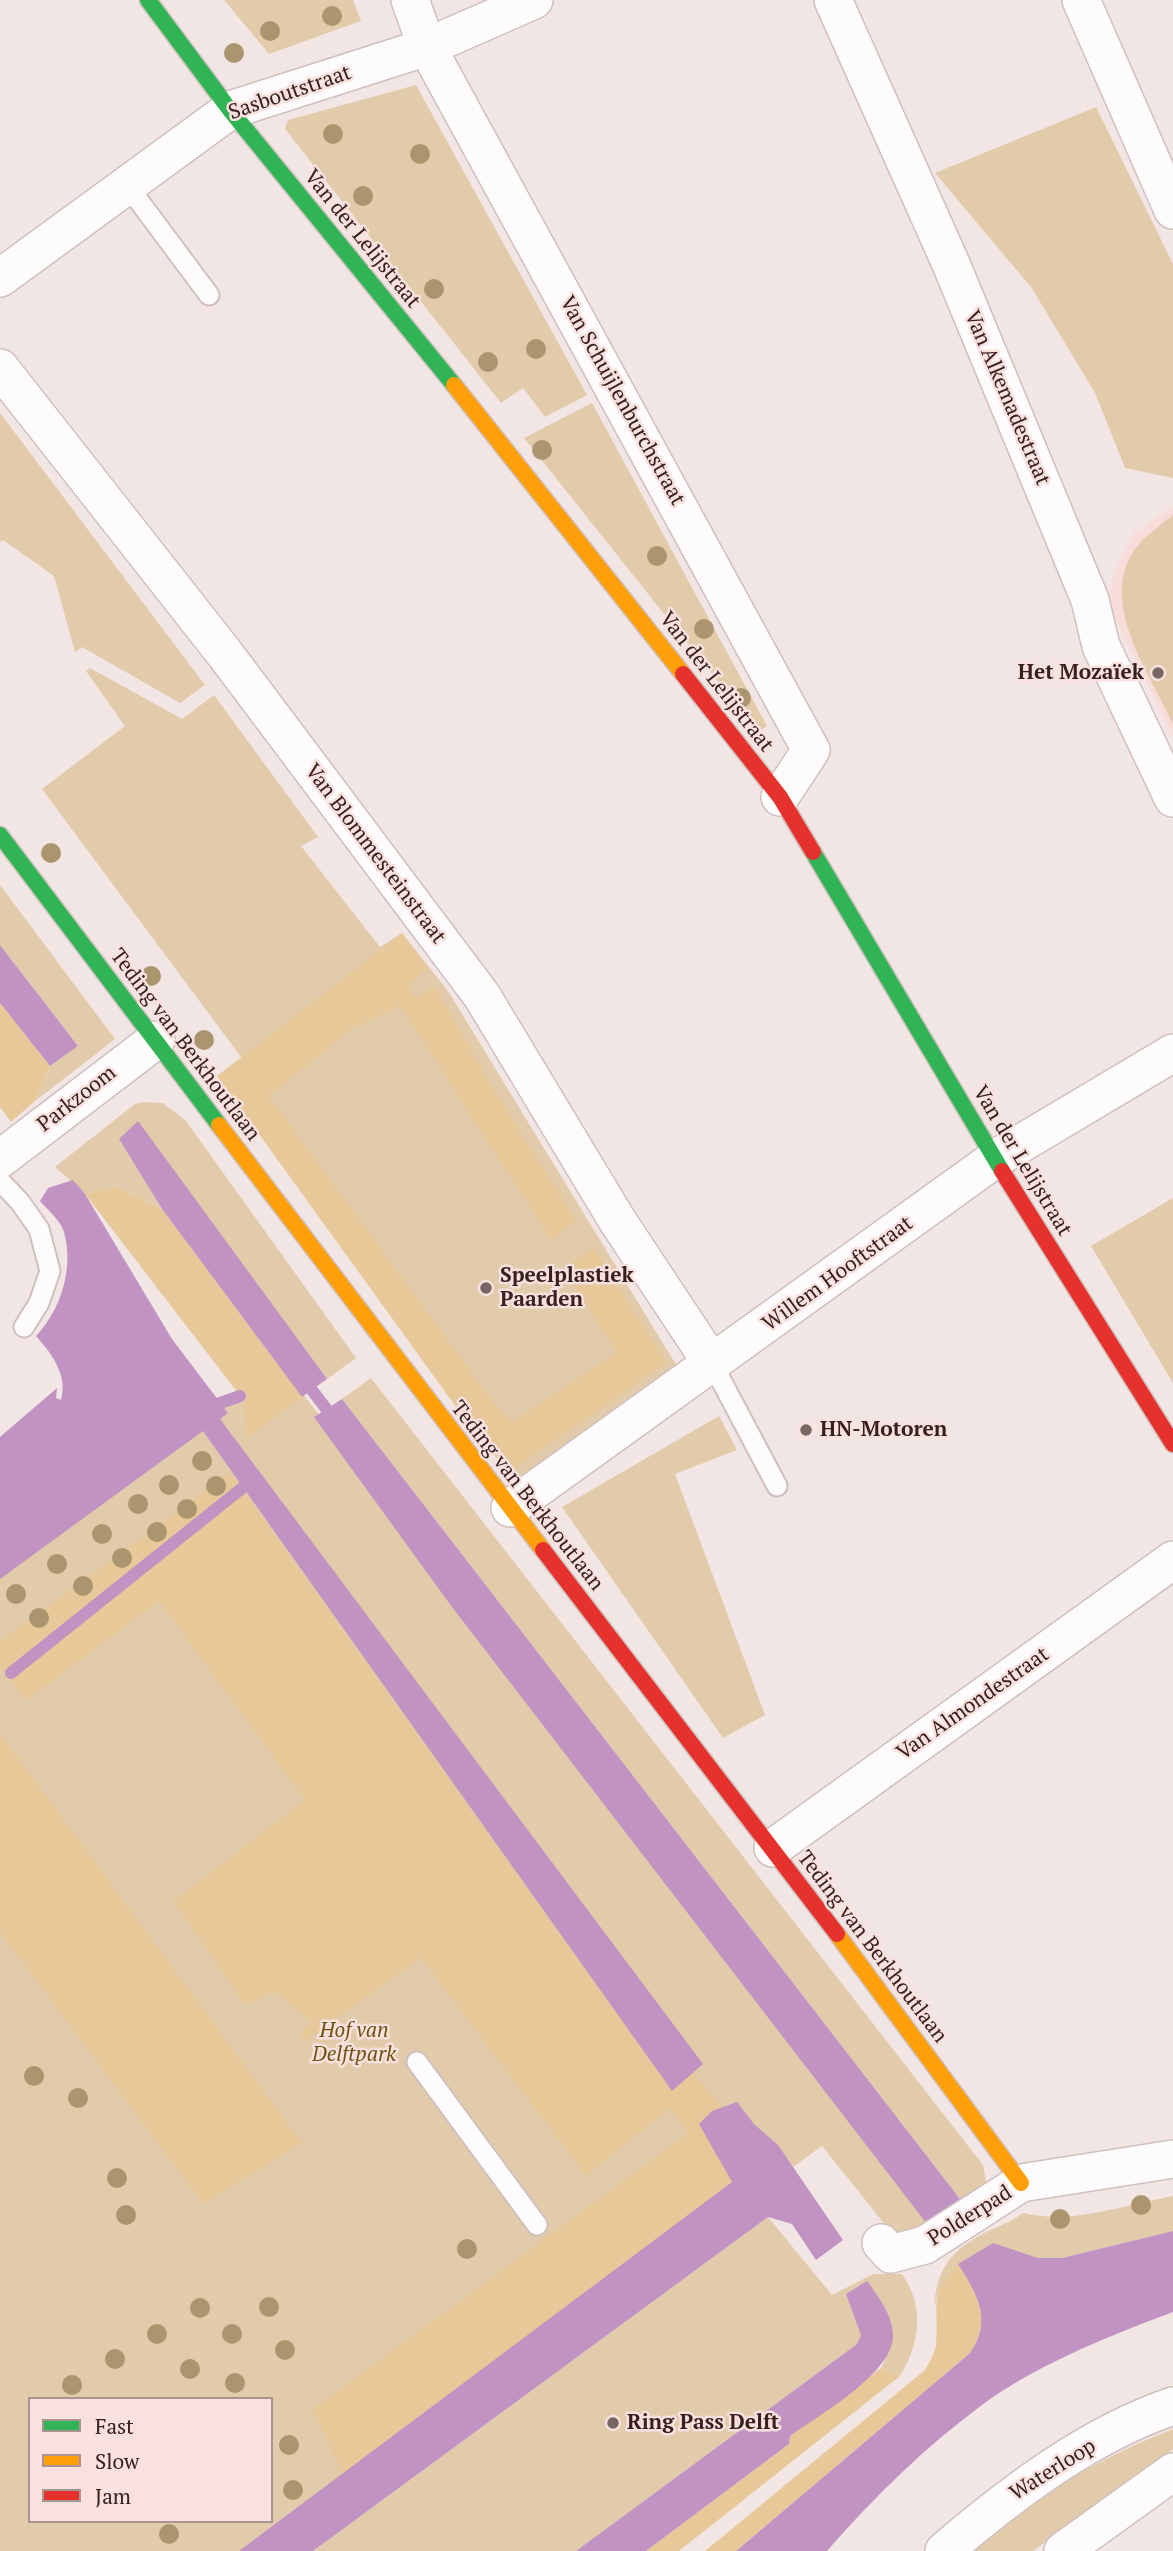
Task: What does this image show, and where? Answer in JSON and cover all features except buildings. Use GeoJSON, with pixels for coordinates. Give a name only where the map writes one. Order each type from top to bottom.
{"type":"FeatureCollection","features":[{"type":"Feature","properties":{"kind":"street","name":"Van der Lelijstraat"},"geometry":{"type":"LineString","coordinates":[[148,0],[230,110],[512,456],[780,797],[995,1159],[1173,1444]]}},
{"type":"Feature","properties":{"kind":"street","name":"Van Schuijlenburchstraat"},"geometry":{"type":"LineString","coordinates":[[410,0],[427,47],[811,750],[780,797]]}},
{"type":"Feature","properties":{"kind":"street","name":"Sasboutstraat"},"geometry":{"type":"LineString","coordinates":[[0,278],[230,110],[427,47],[534,0]]}},
{"type":"Feature","properties":{"kind":"street","name":"Van Alkemadestraat"},"geometry":{"type":"LineString","coordinates":[[833,0],[978,329],[1090,600],[1101,646],[1173,798]]}},
{"type":"Feature","properties":{"kind":"street"},"geometry":{"type":"LineString","coordinates":[[1081,0],[1173,210]]}},
{"type":"Feature","properties":{"kind":"street","name":"Van Blommesteinstraat"},"geometry":{"type":"LineString","coordinates":[[0,368],[225,654],[482,996],[617,1220],[713,1365]]}},
{"type":"Feature","properties":{"kind":"street","name":"Teding van Berkhoutlaan"},"geometry":{"type":"LineString","coordinates":[[0,835],[510,1508],[773,1848],[1021,2183]]}},
{"type":"Feature","properties":{"kind":"street","name":"Parkzoom"},"geometry":{"type":"LineString","coordinates":[[0,1159],[156,1040]]}},
{"type":"Feature","properties":{"kind":"street","name":"Willem Hooftstraat"},"geometry":{"type":"LineString","coordinates":[[510,1508],[713,1365],[995,1159],[1173,1053]]}},
{"type":"Feature","properties":{"kind":"street","name":"Van Almondestraat"},"geometry":{"type":"LineString","coordinates":[[773,1848],[1173,1560]]}},
{"type":"Feature","properties":{"kind":"street"},"geometry":{"type":"LineString","coordinates":[[1021,2183],[1173,2159]]}},
{"type":"Feature","properties":{"kind":"street","name":"Polderpad"},"geometry":{"type":"LineString","coordinates":[[881,2243],[891,2254],[925,2245],[1021,2183]]}},
{"type":"Feature","properties":{"kind":"street","name":"Waterloop"},"geometry":{"type":"LineString","coordinates":[[944,2551],[1010,2495],[1136,2419],[1173,2406]]}},
{"type":"Feature","properties":{"kind":"street"},"geometry":{"type":"LineString","coordinates":[[1063,2551],[1173,2472]]}},
{"type":"Feature","properties":{"kind":"lane"},"geometry":{"type":"LineString","coordinates":[[127,185],[209,295]]}},
{"type":"Feature","properties":{"kind":"lane"},"geometry":{"type":"LineString","coordinates":[[0,1181],[20,1202],[39,1229],[50,1271],[39,1303],[24,1327]]}},
{"type":"Feature","properties":{"kind":"lane"},"geometry":{"type":"LineString","coordinates":[[713,1365],[777,1486]]}},
{"type":"Feature","properties":{"kind":"lane"},"geometry":{"type":"LineString","coordinates":[[417,2062],[537,2225]]}},
{"type":"Feature","properties":{"kind":"shaded area","name":"Het Mozaïek"},"geometry":{"type":"Polygon","coordinates":[[[1173,506],[1173,737],[1111,610],[1110,598],[1113,576],[1134,533],[1173,506]]]}},
{"type":"Feature","properties":{"kind":"shaded area"},"geometry":{"type":"Polygon","coordinates":[[[402,933],[428,968],[407,986],[416,998],[435,986],[490,1084],[576,1220],[551,1240],[400,1006],[352,1029],[269,1096],[497,1407],[513,1421],[617,1352],[563,1269],[593,1247],[667,1363],[508,1473],[451,1400],[217,1076],[402,933]]]}},
{"type":"Feature","properties":{"kind":"shaded area"},"geometry":{"type":"Polygon","coordinates":[[[0,945],[78,1046],[50,1066],[0,1003],[0,945]]]}},
{"type":"Feature","properties":{"kind":"shaded area"},"geometry":{"type":"Polygon","coordinates":[[[0,1003],[50,1066],[34,1102],[11,1122],[0,1107],[0,1003]]]}},
{"type":"Feature","properties":{"kind":"shaded area"},"geometry":{"type":"Polygon","coordinates":[[[138,1121],[327,1379],[302,1397],[162,1209],[119,1139],[138,1121]]]}},
{"type":"Feature","properties":{"kind":"shaded area"},"geometry":{"type":"Polygon","coordinates":[[[73,1180],[85,1194],[172,1339],[228,1413],[220,1419],[703,2064],[672,2091],[203,1431],[0,1579],[0,1437],[57,1388],[56,1398],[61,1400],[63,1391],[57,1365],[36,1336],[52,1314],[63,1288],[67,1246],[60,1224],[40,1201],[48,1188],[73,1180]]]}},
{"type":"Feature","properties":{"kind":"shaded area"},"geometry":{"type":"Polygon","coordinates":[[[116,1187],[162,1209],[302,1397],[246,1439],[244,1401],[85,1194],[116,1187]]]}},
{"type":"Feature","properties":{"kind":"shaded area"},"geometry":{"type":"Polygon","coordinates":[[[342,1399],[960,2199],[927,2224],[452,1607],[314,1417],[342,1399]]]}},
{"type":"Feature","properties":{"kind":"shaded area"},"geometry":{"type":"Polygon","coordinates":[[[230,1473],[672,2091],[693,2073],[722,2107],[712,2111],[699,2124],[732,2182],[342,2474],[313,2409],[688,2133],[670,2108],[586,2176],[421,1958],[305,2041],[300,2034],[311,2021],[275,1992],[245,2005],[173,1901],[305,1800],[159,1601],[26,1701],[0,1667],[0,1641],[230,1473]]]}},
{"type":"Feature","properties":{"kind":"shaded area"},"geometry":{"type":"Polygon","coordinates":[[[0,1733],[302,2143],[203,2204],[0,1932],[0,1733]]]}},
{"type":"Feature","properties":{"kind":"shaded area"},"geometry":{"type":"Polygon","coordinates":[[[737,2102],[754,2124],[778,2145],[843,2240],[816,2260],[792,2224],[768,2217],[313,2551],[239,2551],[732,2182],[699,2124],[712,2111],[737,2102]]]}},
{"type":"Feature","properties":{"kind":"shaded area"},"geometry":{"type":"Polygon","coordinates":[[[1173,2231],[1173,2312],[1049,2364],[982,2405],[881,2492],[827,2551],[736,2551],[970,2353],[981,2329],[980,2307],[958,2264],[993,2243],[1038,2258],[1062,2258],[1173,2231]]]}},
{"type":"Feature","properties":{"kind":"shaded area"},"geometry":{"type":"Polygon","coordinates":[[[958,2264],[980,2307],[981,2329],[970,2353],[736,2551],[705,2551],[925,2370],[936,2345],[938,2295],[958,2264]]]}},
{"type":"Feature","properties":{"kind":"shaded area"},"geometry":{"type":"Polygon","coordinates":[[[867,2281],[888,2314],[893,2335],[890,2349],[881,2364],[853,2392],[790,2436],[789,2444],[646,2551],[576,2551],[857,2344],[861,2335],[846,2294],[867,2281]]]}},
{"type":"Feature","properties":{"kind":"shaded area"},"geometry":{"type":"Polygon","coordinates":[[[881,2368],[900,2376],[679,2551],[646,2551],[789,2444],[790,2436],[881,2368]]]}},
{"type":"Feature","properties":{"kind":"green space"},"geometry":{"type":"Polygon","coordinates":[[[224,0],[353,0],[361,21],[269,54],[224,0]]]}},
{"type":"Feature","properties":{"kind":"green space"},"geometry":{"type":"Polygon","coordinates":[[[416,85],[587,395],[545,417],[523,388],[501,403],[285,129],[288,120],[416,85]]]}},
{"type":"Feature","properties":{"kind":"green space"},"geometry":{"type":"Polygon","coordinates":[[[1096,107],[1173,264],[1173,478],[1125,468],[1095,393],[1031,287],[935,173],[1096,107]]]}},
{"type":"Feature","properties":{"kind":"green space"},"geometry":{"type":"Polygon","coordinates":[[[592,403],[767,726],[758,732],[524,438],[592,403]]]}},
{"type":"Feature","properties":{"kind":"green space"},"geometry":{"type":"Polygon","coordinates":[[[0,413],[205,685],[180,703],[82,647],[75,652],[54,576],[3,540],[0,542],[0,413]]]}},
{"type":"Feature","properties":{"kind":"green space","name":"Het Mozaïek"},"geometry":{"type":"Polygon","coordinates":[[[1173,515],[1173,724],[1130,634],[1123,610],[1122,586],[1127,564],[1140,543],[1173,515]]]}},
{"type":"Feature","properties":{"kind":"green space"},"geometry":{"type":"Polygon","coordinates":[[[90,668],[182,719],[214,695],[318,837],[301,846],[380,947],[402,933],[448,991],[683,1376],[519,1491],[241,1057],[42,789],[125,726],[86,671],[90,668]]]}},
{"type":"Feature","properties":{"kind":"green space"},"geometry":{"type":"Polygon","coordinates":[[[0,885],[115,1039],[34,1102],[50,1066],[78,1046],[0,945],[0,885]]]}},
{"type":"Feature","properties":{"kind":"green space"},"geometry":{"type":"Polygon","coordinates":[[[163,1103],[186,1121],[356,1358],[327,1379],[291,1333],[119,1139],[162,1209],[116,1187],[85,1194],[55,1167],[135,1104],[163,1103]]]}},
{"type":"Feature","properties":{"kind":"green space"},"geometry":{"type":"Polygon","coordinates":[[[1173,1198],[1173,1383],[1091,1246],[1173,1198]]]}},
{"type":"Feature","properties":{"kind":"green space","name":"Hof van Delftpark"},"geometry":{"type":"Polygon","coordinates":[[[277,1360],[859,2119],[960,2199],[342,1399],[371,1378],[983,2165],[986,2181],[982,2198],[909,2237],[891,2232],[822,2146],[266,2551],[0,2551],[0,1565],[277,1360]]]}},
{"type":"Feature","properties":{"kind":"green space"},"geometry":{"type":"Polygon","coordinates":[[[719,1416],[737,1450],[675,1474],[765,1715],[723,1738],[562,1507],[719,1416]]]}},
{"type":"Feature","properties":{"kind":"green space"},"geometry":{"type":"Polygon","coordinates":[[[1173,2196],[1173,2231],[1062,2258],[1038,2258],[992,2244],[971,2257],[949,2276],[934,2307],[941,2274],[951,2257],[968,2243],[1023,2213],[1060,2217],[1079,2215],[1173,2196]]]}},
{"type":"Feature","properties":{"kind":"green space","name":"Ring Pass Delft"},"geometry":{"type":"Polygon","coordinates":[[[768,2217],[832,2295],[873,2274],[902,2274],[914,2299],[917,2325],[912,2351],[900,2376],[881,2368],[890,2334],[885,2312],[867,2282],[857,2323],[863,2334],[857,2344],[576,2551],[313,2551],[768,2217]]]}},
{"type":"Feature","properties":{"kind":"green space"},"geometry":{"type":"Polygon","coordinates":[[[1173,2429],[1173,2449],[1033,2551],[974,2551],[1019,2513],[1068,2480],[1120,2452],[1173,2429]]]}},
{"type":"Feature","properties":{"kind":"waterway"},"geometry":{"type":"LineString","coordinates":[[302,1377],[337,1423]]}},
{"type":"Feature","properties":{"kind":"waterway"},"geometry":{"type":"LineString","coordinates":[[206,1408],[240,1396]]}},
{"type":"Feature","properties":{"kind":"waterway"},"geometry":{"type":"LineString","coordinates":[[11,1673],[251,1481]]}},
{"type":"Feature","properties":{"kind":"traffic: fast"},"geometry":{"type":"LineString","coordinates":[[148,0],[230,110],[454,385]]}},
{"type":"Feature","properties":{"kind":"traffic: fast"},"geometry":{"type":"LineString","coordinates":[[0,835],[219,1125]]}},
{"type":"Feature","properties":{"kind":"traffic: fast"},"geometry":{"type":"LineString","coordinates":[[813,852],[1002,1171]]}},
{"type":"Feature","properties":{"kind":"traffic: slow"},"geometry":{"type":"LineString","coordinates":[[454,385],[683,674]]}},
{"type":"Feature","properties":{"kind":"traffic: slow"},"geometry":{"type":"LineString","coordinates":[[219,1125],[543,1550]]}},
{"type":"Feature","properties":{"kind":"traffic: slow"},"geometry":{"type":"LineString","coordinates":[[837,1934],[1021,2183]]}},
{"type":"Feature","properties":{"kind":"traffic: jam"},"geometry":{"type":"LineString","coordinates":[[683,674],[780,797],[813,852]]}},
{"type":"Feature","properties":{"kind":"traffic: jam"},"geometry":{"type":"LineString","coordinates":[[1002,1171],[1173,1444]]}},
{"type":"Feature","properties":{"kind":"traffic: jam"},"geometry":{"type":"LineString","coordinates":[[543,1550],[837,1934]]}},
{"type":"Feature","properties":{"kind":"place","name":"Het Mozaïek"},"geometry":{"type":"Point","coordinates":[1158,673]}},
{"type":"Feature","properties":{"kind":"place","name":"Speelplastiek Paarden"},"geometry":{"type":"Point","coordinates":[486,1288]}},
{"type":"Feature","properties":{"kind":"place","name":"HN-Motoren"},"geometry":{"type":"Point","coordinates":[806,1430]}},
{"type":"Feature","properties":{"kind":"place","name":"Ring Pass Delft"},"geometry":{"type":"Point","coordinates":[613,2423]}}]}
